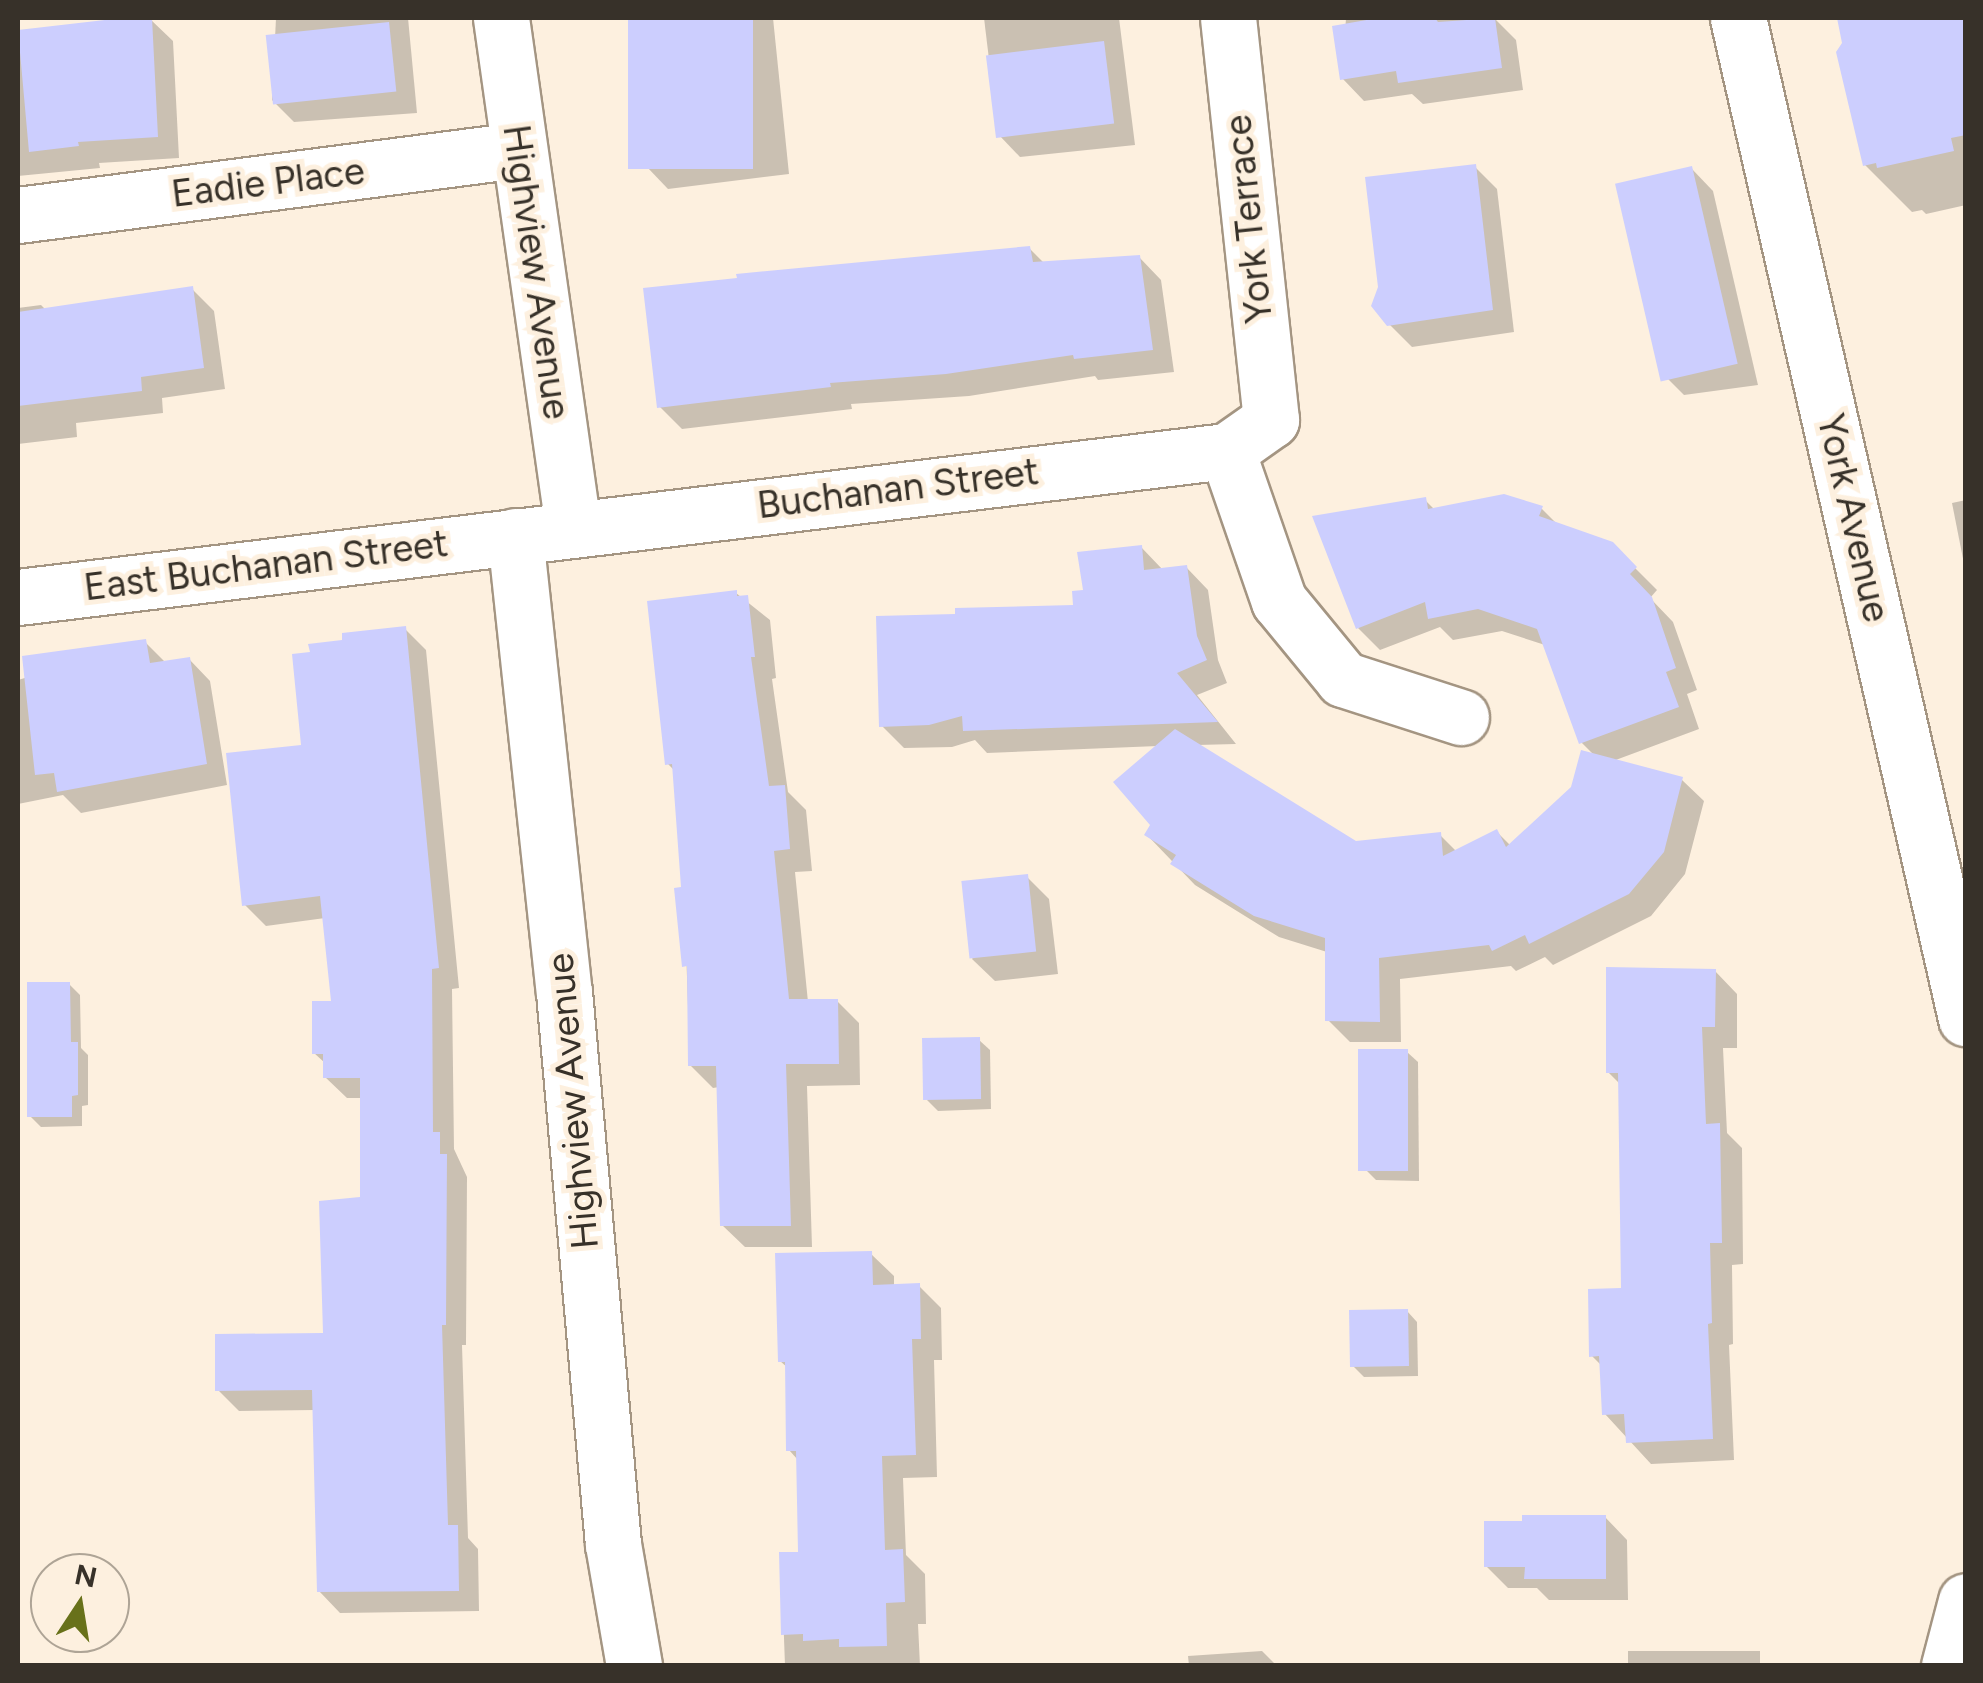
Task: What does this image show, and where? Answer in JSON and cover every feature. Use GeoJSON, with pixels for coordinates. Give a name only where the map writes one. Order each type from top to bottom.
{"type":"FeatureCollection","features":[{"type":"Feature","properties":{"kind":"street","name":"Highview Avenue"},"geometry":{"type":"LineString","coordinates":[[501,18],[573,527]]}},
{"type":"Feature","properties":{"kind":"street","name":"York Terrace"},"geometry":{"type":"LineString","coordinates":[[1228,18],[1270,420]]}},
{"type":"Feature","properties":{"kind":"street","name":"York Avenue"},"geometry":{"type":"LineString","coordinates":[[1738,18],[1966,1018]]}},
{"type":"Feature","properties":{"kind":"street","name":"Eadie Place"},"geometry":{"type":"LineString","coordinates":[[18,215],[518,150]]}},
{"type":"Feature","properties":{"kind":"street","name":"Buchanan Street"},"geometry":{"type":"LineString","coordinates":[[515,536],[1228,451],[1270,420]]}},
{"type":"Feature","properties":{"kind":"street"},"geometry":{"type":"LineString","coordinates":[[1228,451],[1279,600],[1343,679],[1461,718]]}},
{"type":"Feature","properties":{"kind":"street","name":"Highview Avenue"},"geometry":{"type":"LineString","coordinates":[[515,536],[564,992],[612,1544],[634,1666]]}},
{"type":"Feature","properties":{"kind":"street","name":"East Buchanan Street"},"geometry":{"type":"LineString","coordinates":[[18,597],[515,536]]}},
{"type":"Feature","properties":{"kind":"street"},"geometry":{"type":"LineString","coordinates":[[1949,1666],[1966,1601]]}},
{"type":"Feature","properties":{"kind":"building"},"geometry":{"type":"Polygon","coordinates":[[[152,18],[158,137],[78,142],[79,146],[29,152],[18,30],[152,18]]]}},
{"type":"Feature","properties":{"kind":"building"},"geometry":{"type":"Polygon","coordinates":[[[628,18],[753,18],[753,169],[628,169],[628,18]]]}},
{"type":"Feature","properties":{"kind":"building"},"geometry":{"type":"Polygon","coordinates":[[[1378,18],[1435,18],[1438,22],[1495,18],[1502,68],[1398,83],[1396,71],[1340,80],[1332,26],[1378,18]]]}},
{"type":"Feature","properties":{"kind":"building"},"geometry":{"type":"Polygon","coordinates":[[[1837,18],[1966,18],[1966,135],[1951,138],[1954,151],[1877,168],[1876,163],[1863,166],[1836,52],[1842,43],[1837,18]]]}},
{"type":"Feature","properties":{"kind":"building"},"geometry":{"type":"Polygon","coordinates":[[[389,22],[396,92],[273,105],[266,35],[389,22]]]}},
{"type":"Feature","properties":{"kind":"building"},"geometry":{"type":"Polygon","coordinates":[[[1104,41],[1114,123],[996,138],[986,56],[1104,41]]]}},
{"type":"Feature","properties":{"kind":"building"},"geometry":{"type":"Polygon","coordinates":[[[1476,164],[1493,310],[1387,326],[1371,306],[1378,287],[1365,177],[1476,164]]]}},
{"type":"Feature","properties":{"kind":"building"},"geometry":{"type":"Polygon","coordinates":[[[1692,166],[1738,364],[1661,382],[1615,184],[1692,166]]]}},
{"type":"Feature","properties":{"kind":"building"},"geometry":{"type":"Polygon","coordinates":[[[1030,246],[1033,262],[1140,255],[1153,350],[1074,359],[1073,355],[946,374],[830,383],[831,387],[657,408],[643,288],[737,278],[736,274],[1030,246]]]}},
{"type":"Feature","properties":{"kind":"building"},"geometry":{"type":"Polygon","coordinates":[[[193,286],[204,368],[141,377],[142,391],[18,406],[18,312],[193,286]]]}},
{"type":"Feature","properties":{"kind":"building"},"geometry":{"type":"Polygon","coordinates":[[[1504,494],[1543,506],[1539,516],[1613,542],[1637,567],[1630,574],[1652,597],[1676,668],[1666,672],[1679,707],[1579,744],[1537,629],[1478,609],[1428,619],[1425,602],[1356,629],[1312,516],[1426,497],[1428,509],[1504,494]]]}},
{"type":"Feature","properties":{"kind":"building"},"geometry":{"type":"Polygon","coordinates":[[[1142,545],[1144,570],[1187,565],[1197,636],[1207,660],[1177,673],[1218,722],[963,731],[962,716],[929,725],[879,727],[876,616],[955,614],[955,608],[1073,605],[1072,591],[1083,590],[1077,552],[1142,545]]]}},
{"type":"Feature","properties":{"kind":"building"},"geometry":{"type":"Polygon","coordinates":[[[737,590],[737,596],[748,595],[755,657],[751,657],[769,786],[785,785],[790,849],[774,851],[789,999],[838,999],[839,1064],[786,1064],[791,1226],[720,1226],[716,1066],[688,1066],[687,966],[682,967],[674,888],[681,887],[672,764],[665,765],[647,601],[737,590]]]}},
{"type":"Feature","properties":{"kind":"building"},"geometry":{"type":"Polygon","coordinates":[[[406,626],[439,968],[432,969],[433,1132],[440,1132],[440,1154],[447,1154],[446,1325],[442,1325],[448,1525],[458,1525],[459,1591],[317,1592],[312,1390],[215,1391],[215,1334],[323,1333],[319,1201],[360,1197],[360,1078],[323,1078],[323,1054],[312,1054],[312,1001],[331,1001],[320,896],[242,906],[226,753],[301,745],[292,654],[310,652],[308,644],[342,640],[342,633],[406,626]]]}},
{"type":"Feature","properties":{"kind":"building"},"geometry":{"type":"Polygon","coordinates":[[[146,639],[150,663],[190,657],[207,764],[57,792],[54,773],[35,775],[22,656],[146,639]]]}},
{"type":"Feature","properties":{"kind":"building"},"geometry":{"type":"Polygon","coordinates":[[[1175,729],[1356,841],[1441,832],[1443,856],[1497,829],[1506,847],[1571,787],[1581,750],[1683,777],[1664,852],[1629,894],[1529,944],[1525,935],[1492,951],[1489,945],[1379,958],[1380,1022],[1325,1021],[1325,938],[1254,916],[1170,864],[1176,855],[1144,835],[1150,825],[1113,782],[1175,729]]]}},
{"type":"Feature","properties":{"kind":"building"},"geometry":{"type":"Polygon","coordinates":[[[1028,874],[1036,952],[970,959],[961,881],[1028,874]]]}},
{"type":"Feature","properties":{"kind":"building"},"geometry":{"type":"Polygon","coordinates":[[[1606,967],[1716,969],[1715,1027],[1702,1027],[1706,1124],[1720,1123],[1722,1243],[1710,1243],[1712,1323],[1708,1324],[1713,1439],[1626,1443],[1624,1414],[1602,1415],[1599,1356],[1589,1357],[1588,1289],[1621,1288],[1618,1073],[1606,1073],[1606,967]]]}},
{"type":"Feature","properties":{"kind":"building"},"geometry":{"type":"Polygon","coordinates":[[[27,982],[70,982],[71,1042],[78,1042],[78,1095],[72,1096],[72,1117],[27,1117],[27,982]]]}},
{"type":"Feature","properties":{"kind":"building"},"geometry":{"type":"Polygon","coordinates":[[[980,1037],[981,1099],[923,1100],[922,1038],[980,1037]]]}},
{"type":"Feature","properties":{"kind":"building"},"geometry":{"type":"Polygon","coordinates":[[[1358,1049],[1408,1049],[1408,1171],[1358,1171],[1358,1049]]]}},
{"type":"Feature","properties":{"kind":"building"},"geometry":{"type":"Polygon","coordinates":[[[872,1251],[873,1285],[920,1283],[921,1339],[912,1339],[916,1455],[882,1456],[885,1550],[903,1549],[905,1602],[886,1603],[887,1646],[839,1647],[839,1639],[803,1641],[803,1634],[781,1635],[779,1552],[798,1552],[796,1451],[786,1451],[785,1362],[778,1362],[775,1253],[872,1251]]]}},
{"type":"Feature","properties":{"kind":"building"},"geometry":{"type":"Polygon","coordinates":[[[1408,1309],[1409,1366],[1350,1367],[1349,1310],[1408,1309]]]}},
{"type":"Feature","properties":{"kind":"building"},"geometry":{"type":"Polygon","coordinates":[[[1522,1515],[1606,1515],[1606,1579],[1524,1579],[1525,1567],[1484,1567],[1484,1521],[1522,1521],[1522,1515]]]}}]}
